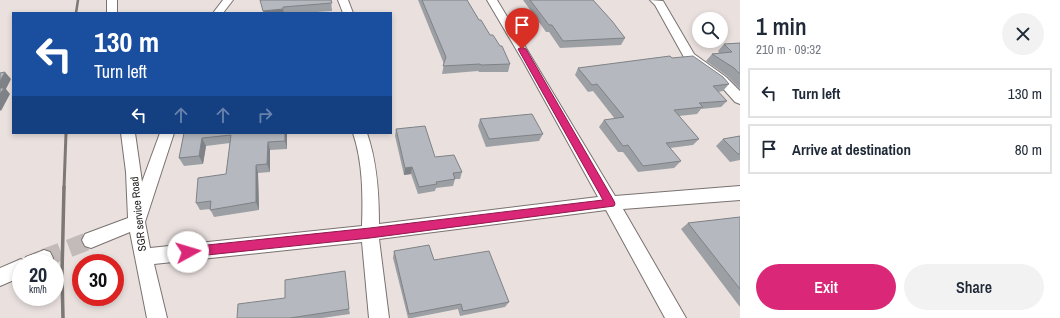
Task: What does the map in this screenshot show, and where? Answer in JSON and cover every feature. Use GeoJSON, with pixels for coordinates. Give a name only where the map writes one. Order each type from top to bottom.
{"type":"FeatureCollection","features":[{"type":"Feature","properties":{"kind":"street"},"geometry":{"type":"LineString","coordinates":[[112,0],[112,12]]}},
{"type":"Feature","properties":{"kind":"street"},"geometry":{"type":"LineString","coordinates":[[219,12],[228,0]]}},
{"type":"Feature","properties":{"kind":"street"},"geometry":{"type":"LineString","coordinates":[[343,0],[348,12]]}},
{"type":"Feature","properties":{"kind":"street"},"geometry":{"type":"LineString","coordinates":[[492,0],[533,67],[676,318]]}},
{"type":"Feature","properties":{"kind":"street"},"geometry":{"type":"LineString","coordinates":[[655,0],[659,3],[689,56],[722,80],[740,99]]}},
{"type":"Feature","properties":{"kind":"street","name":"SGR service Road"},"geometry":{"type":"LineString","coordinates":[[128,134],[134,172],[137,222],[143,257],[157,318]]}},
{"type":"Feature","properties":{"kind":"street"},"geometry":{"type":"LineString","coordinates":[[91,240],[137,222],[167,134]]}},
{"type":"Feature","properties":{"kind":"street"},"geometry":{"type":"LineString","coordinates":[[360,134],[366,151],[371,197],[370,233],[379,318]]}},
{"type":"Feature","properties":{"kind":"street"},"geometry":{"type":"LineString","coordinates":[[143,257],[370,233],[610,204],[740,192]]}},
{"type":"Feature","properties":{"kind":"street"},"geometry":{"type":"LineString","coordinates":[[0,277],[12,272]]}},
{"type":"Feature","properties":{"kind":"building"},"geometry":{"type":"Polygon","coordinates":[[[260,0],[331,0],[332,3],[283,7],[283,9],[263,11],[260,0]]]}},
{"type":"Feature","properties":{"kind":"building"},"geometry":{"type":"Polygon","coordinates":[[[422,0],[467,0],[490,35],[493,35],[500,46],[502,46],[510,64],[443,66],[446,57],[422,0]]]}},
{"type":"Feature","properties":{"kind":"building"},"geometry":{"type":"Polygon","coordinates":[[[530,0],[593,0],[625,38],[563,41],[552,25],[549,25],[530,0]]]}},
{"type":"Feature","properties":{"kind":"building"},"geometry":{"type":"Polygon","coordinates":[[[740,43],[740,74],[734,68],[712,54],[732,52],[728,48],[728,44],[740,43]]]}},
{"type":"Feature","properties":{"kind":"building"},"geometry":{"type":"Polygon","coordinates":[[[670,56],[672,58],[693,56],[723,77],[729,84],[713,86],[727,101],[699,103],[703,107],[674,110],[699,139],[666,143],[681,161],[643,166],[628,145],[623,146],[604,120],[624,117],[597,84],[592,85],[578,68],[670,56]]]}},
{"type":"Feature","properties":{"kind":"building"},"geometry":{"type":"Polygon","coordinates":[[[5,72],[0,81],[0,73],[5,72]]]}},
{"type":"Feature","properties":{"kind":"building"},"geometry":{"type":"Polygon","coordinates":[[[0,88],[4,88],[0,94],[0,88]]]}},
{"type":"Feature","properties":{"kind":"building"},"geometry":{"type":"Polygon","coordinates":[[[532,114],[543,134],[489,139],[480,119],[532,114]]]}},
{"type":"Feature","properties":{"kind":"building"},"geometry":{"type":"Polygon","coordinates":[[[425,126],[435,157],[454,155],[462,172],[453,173],[455,179],[419,187],[412,167],[405,168],[396,129],[425,126]]]}},
{"type":"Feature","properties":{"kind":"building"},"geometry":{"type":"Polygon","coordinates":[[[184,134],[285,134],[285,141],[268,142],[267,164],[256,165],[256,202],[210,210],[211,201],[196,203],[198,178],[226,174],[231,135],[202,138],[199,156],[179,158],[184,134]]]}},
{"type":"Feature","properties":{"kind":"building"},"geometry":{"type":"Polygon","coordinates":[[[740,136],[740,154],[738,154],[723,139],[740,136]]]}},
{"type":"Feature","properties":{"kind":"building"},"geometry":{"type":"Polygon","coordinates":[[[740,217],[740,289],[688,223],[740,217]]]}},
{"type":"Feature","properties":{"kind":"building"},"geometry":{"type":"Polygon","coordinates":[[[429,245],[434,260],[489,251],[509,302],[463,311],[461,304],[409,314],[394,251],[429,245]]]}},
{"type":"Feature","properties":{"kind":"building"},"geometry":{"type":"Polygon","coordinates":[[[345,271],[349,309],[290,318],[237,318],[238,304],[285,298],[285,280],[345,271]]]}},
{"type":"Feature","properties":{"kind":"tunnel"},"geometry":{"type":"LineString","coordinates":[[54,254],[91,240]]}},
{"type":"Feature","properties":{"kind":"railway"},"geometry":{"type":"LineString","coordinates":[[76,12],[78,0]]}},
{"type":"Feature","properties":{"kind":"railway"},"geometry":{"type":"LineString","coordinates":[[64,188],[66,134]]}},
{"type":"Feature","properties":{"kind":"railway"},"geometry":{"type":"LineString","coordinates":[[63,318],[62,274],[64,187]]}},
{"type":"Feature","properties":{"kind":"route"},"geometry":{"type":"LineString","coordinates":[[188,252],[370,233],[610,204],[522,49]]}}]}
